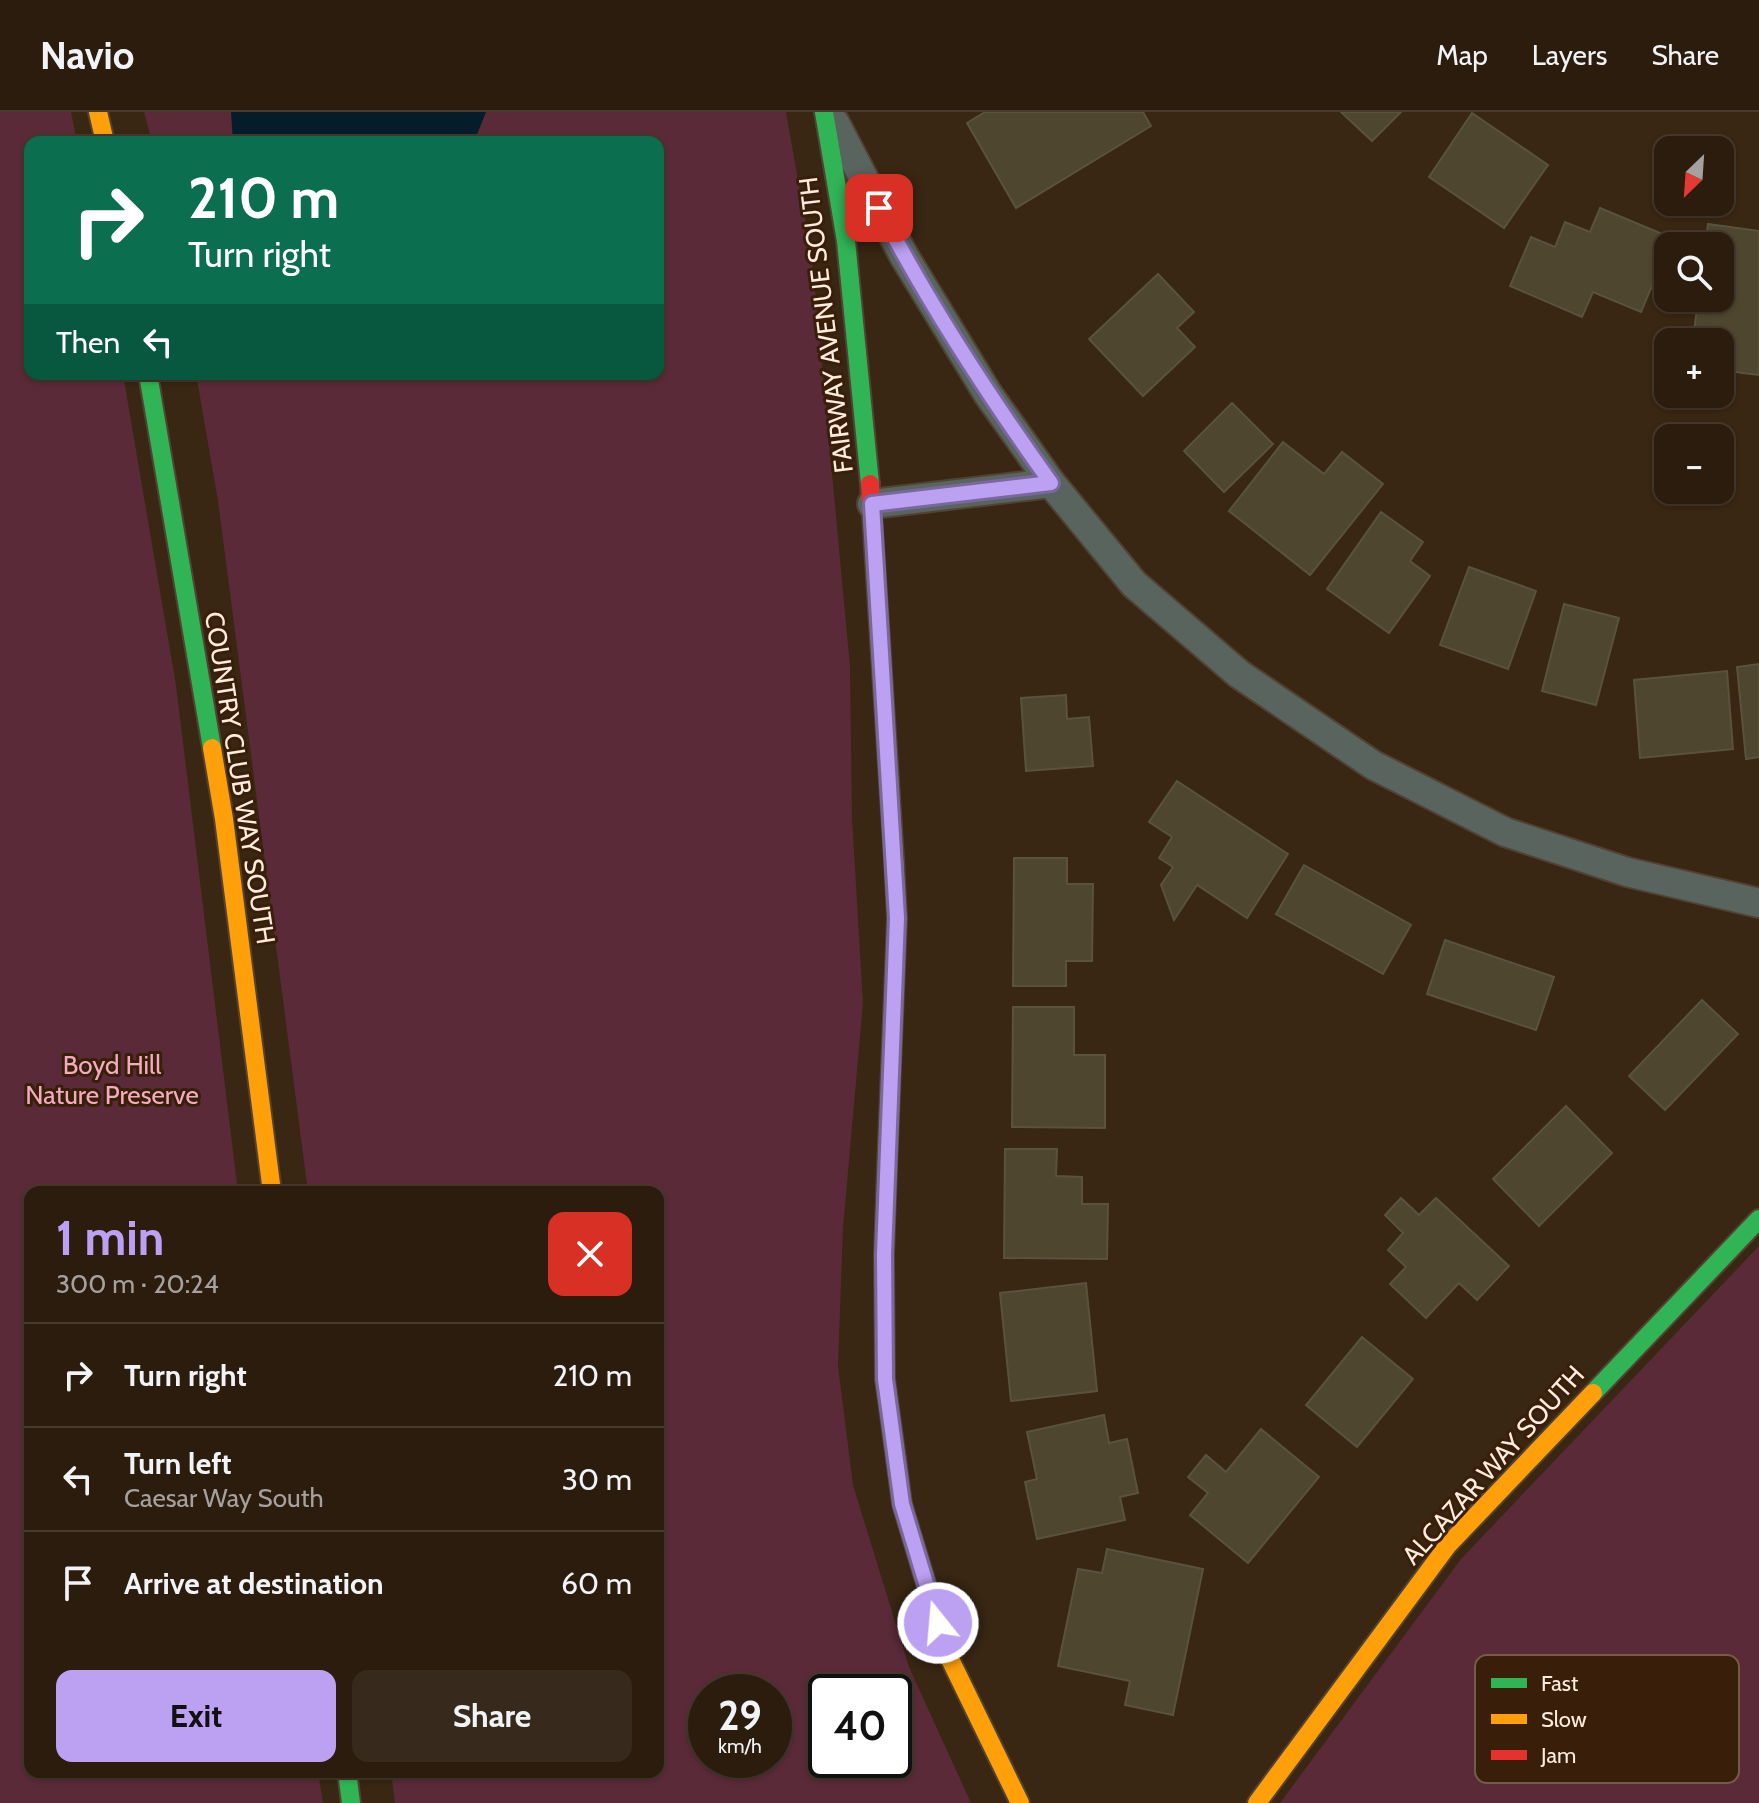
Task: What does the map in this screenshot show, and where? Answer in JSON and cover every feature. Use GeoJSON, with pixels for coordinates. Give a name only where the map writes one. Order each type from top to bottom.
{"type":"FeatureCollection","features":[{"type":"Feature","properties":{"kind":"street"},"geometry":{"type":"LineString","coordinates":[[98,112],[104,136]]}},
{"type":"Feature","properties":{"kind":"street"},"geometry":{"type":"LineString","coordinates":[[827,112],[904,256],[988,394],[1051,483],[1134,584],[1239,674],[1373,765],[1505,832],[1627,872],[1759,903]]}},
{"type":"Feature","properties":{"kind":"street","name":"FAIRWAY AVENUE SOUTH"},"geometry":{"type":"LineString","coordinates":[[827,112],[846,241],[872,504],[897,918],[884,1254],[885,1379],[902,1504],[947,1653],[1020,1803]]}},
{"type":"Feature","properties":{"kind":"street","name":"COUNTRY CLUB WAY SOUTH"},"geometry":{"type":"LineString","coordinates":[[149,380],[224,819],[271,1186]]}},
{"type":"Feature","properties":{"kind":"street"},"geometry":{"type":"LineString","coordinates":[[872,504],[1051,483]]}},
{"type":"Feature","properties":{"kind":"street","name":"ALCAZAR WAY SOUTH"},"geometry":{"type":"LineString","coordinates":[[1257,1803],[1448,1545],[1759,1219]]}},
{"type":"Feature","properties":{"kind":"street"},"geometry":{"type":"LineString","coordinates":[[348,1778],[351,1803]]}},
{"type":"Feature","properties":{"kind":"green space","name":"Boyd Hill Nature Preserve"},"geometry":{"type":"Polygon","coordinates":[[[0,112],[71,112],[76,136],[24,136],[24,380],[124,380],[176,685],[237,1186],[24,1186],[24,1778],[319,1778],[323,1803],[0,1803],[0,112]]]}},
{"type":"Feature","properties":{"kind":"green space"},"geometry":{"type":"Polygon","coordinates":[[[144,112],[786,112],[812,259],[850,666],[852,818],[863,1003],[843,1228],[838,1366],[853,1485],[909,1667],[971,1803],[395,1803],[392,1778],[664,1778],[664,1186],[307,1186],[218,501],[197,380],[664,380],[664,136],[150,136],[144,112]]]}},
{"type":"Feature","properties":{"kind":"green space"},"geometry":{"type":"Polygon","coordinates":[[[1759,1246],[1759,1803],[1280,1803],[1461,1559],[1759,1246]]]}},
{"type":"Feature","properties":{"kind":"water"},"geometry":{"type":"Polygon","coordinates":[[[231,112],[486,112],[476,136],[233,136],[231,112]]]}},
{"type":"Feature","properties":{"kind":"building"},"geometry":{"type":"Polygon","coordinates":[[[985,112],[1143,112],[1151,126],[1016,208],[967,123],[985,112]]]}},
{"type":"Feature","properties":{"kind":"building"},"geometry":{"type":"Polygon","coordinates":[[[1341,112],[1401,112],[1372,141],[1341,112]]]}},
{"type":"Feature","properties":{"kind":"building"},"geometry":{"type":"Polygon","coordinates":[[[1472,113],[1548,165],[1504,228],[1429,177],[1472,113]]]}},
{"type":"Feature","properties":{"kind":"building"},"geometry":{"type":"Polygon","coordinates":[[[1600,208],[1658,232],[1654,232],[1654,281],[1641,312],[1593,292],[1582,317],[1510,286],[1531,237],[1555,247],[1565,222],[1590,232],[1600,208]]]}},
{"type":"Feature","properties":{"kind":"building"},"geometry":{"type":"Polygon","coordinates":[[[1708,224],[1759,231],[1759,375],[1734,372],[1734,328],[1695,328],[1696,312],[1734,312],[1734,232],[1707,232],[1708,224]]]}},
{"type":"Feature","properties":{"kind":"building"},"geometry":{"type":"Polygon","coordinates":[[[1158,274],[1194,312],[1177,328],[1195,347],[1143,396],[1089,339],[1158,274]]]}},
{"type":"Feature","properties":{"kind":"building"},"geometry":{"type":"Polygon","coordinates":[[[1232,403],[1273,444],[1224,492],[1184,451],[1232,403]]]}},
{"type":"Feature","properties":{"kind":"building"},"geometry":{"type":"Polygon","coordinates":[[[1283,442],[1324,474],[1342,452],[1383,484],[1310,575],[1229,511],[1283,442]]]}},
{"type":"Feature","properties":{"kind":"building"},"geometry":{"type":"Polygon","coordinates":[[[1381,512],[1423,542],[1410,561],[1430,576],[1389,633],[1327,589],[1381,512]]]}},
{"type":"Feature","properties":{"kind":"building"},"geometry":{"type":"Polygon","coordinates":[[[1469,567],[1536,591],[1508,669],[1440,645],[1469,567]]]}},
{"type":"Feature","properties":{"kind":"building"},"geometry":{"type":"Polygon","coordinates":[[[1564,604],[1619,618],[1596,705],[1542,691],[1564,604]]]}},
{"type":"Feature","properties":{"kind":"building"},"geometry":{"type":"Polygon","coordinates":[[[1759,664],[1759,757],[1746,759],[1737,667],[1759,664]]]}},
{"type":"Feature","properties":{"kind":"building"},"geometry":{"type":"Polygon","coordinates":[[[1727,671],[1733,749],[1640,758],[1634,680],[1727,671]]]}},
{"type":"Feature","properties":{"kind":"building"},"geometry":{"type":"Polygon","coordinates":[[[1066,695],[1067,719],[1089,717],[1093,766],[1026,771],[1021,698],[1066,695]]]}},
{"type":"Feature","properties":{"kind":"building"},"geometry":{"type":"Polygon","coordinates":[[[1177,781],[1288,854],[1247,918],[1197,885],[1174,920],[1161,885],[1173,867],[1159,858],[1172,837],[1149,822],[1177,781]]]}},
{"type":"Feature","properties":{"kind":"building"},"geometry":{"type":"Polygon","coordinates":[[[1014,858],[1067,858],[1067,884],[1093,884],[1092,961],[1066,961],[1066,986],[1013,986],[1014,858]]]}},
{"type":"Feature","properties":{"kind":"building"},"geometry":{"type":"Polygon","coordinates":[[[1304,865],[1411,925],[1383,974],[1276,914],[1304,865]]]}},
{"type":"Feature","properties":{"kind":"building"},"geometry":{"type":"Polygon","coordinates":[[[1445,940],[1554,977],[1536,1030],[1427,994],[1445,940]]]}},
{"type":"Feature","properties":{"kind":"building"},"geometry":{"type":"Polygon","coordinates":[[[1702,1000],[1738,1034],[1665,1110],[1629,1076],[1702,1000]]]}},
{"type":"Feature","properties":{"kind":"building"},"geometry":{"type":"Polygon","coordinates":[[[1013,1007],[1074,1007],[1074,1055],[1105,1055],[1105,1128],[1012,1127],[1013,1007]]]}},
{"type":"Feature","properties":{"kind":"building"},"geometry":{"type":"Polygon","coordinates":[[[1566,1106],[1612,1153],[1539,1226],[1493,1179],[1566,1106]]]}},
{"type":"Feature","properties":{"kind":"building"},"geometry":{"type":"Polygon","coordinates":[[[1005,1149],[1057,1149],[1056,1176],[1082,1177],[1082,1204],[1108,1204],[1107,1259],[1004,1258],[1005,1149]]]}},
{"type":"Feature","properties":{"kind":"building"},"geometry":{"type":"Polygon","coordinates":[[[1401,1198],[1419,1215],[1436,1198],[1509,1266],[1477,1300],[1459,1283],[1426,1318],[1390,1284],[1406,1267],[1388,1250],[1403,1233],[1385,1215],[1401,1198]]]}},
{"type":"Feature","properties":{"kind":"building"},"geometry":{"type":"Polygon","coordinates":[[[1086,1283],[1097,1391],[1011,1401],[1000,1293],[1086,1283]]]}},
{"type":"Feature","properties":{"kind":"building"},"geometry":{"type":"Polygon","coordinates":[[[1362,1337],[1413,1379],[1357,1447],[1306,1405],[1362,1337]]]}},
{"type":"Feature","properties":{"kind":"building"},"geometry":{"type":"Polygon","coordinates":[[[1104,1415],[1109,1443],[1127,1439],[1138,1493],[1120,1497],[1125,1520],[1037,1539],[1025,1482],[1037,1479],[1027,1432],[1104,1415]]]}},
{"type":"Feature","properties":{"kind":"building"},"geometry":{"type":"Polygon","coordinates":[[[1261,1429],[1319,1477],[1248,1563],[1190,1515],[1208,1493],[1188,1477],[1206,1455],[1226,1472],[1261,1429]]]}},
{"type":"Feature","properties":{"kind":"building"},"geometry":{"type":"Polygon","coordinates":[[[1107,1549],[1203,1569],[1173,1715],[1125,1705],[1130,1681],[1058,1666],[1078,1569],[1102,1573],[1107,1549]]]}},
{"type":"Feature","properties":{"kind":"traffic: fast"},"geometry":{"type":"LineString","coordinates":[[824,112],[846,241],[870,484]]}},
{"type":"Feature","properties":{"kind":"traffic: fast"},"geometry":{"type":"LineString","coordinates":[[149,380],[212,748]]}},
{"type":"Feature","properties":{"kind":"traffic: fast"},"geometry":{"type":"LineString","coordinates":[[1593,1393],[1759,1219]]}},
{"type":"Feature","properties":{"kind":"traffic: fast"},"geometry":{"type":"LineString","coordinates":[[348,1778],[351,1803]]}},
{"type":"Feature","properties":{"kind":"traffic: slow"},"geometry":{"type":"LineString","coordinates":[[98,112],[104,136]]}},
{"type":"Feature","properties":{"kind":"traffic: slow"},"geometry":{"type":"LineString","coordinates":[[212,748],[271,1186]]}},
{"type":"Feature","properties":{"kind":"traffic: slow"},"geometry":{"type":"LineString","coordinates":[[887,1167],[897,918],[894,859]]}},
{"type":"Feature","properties":{"kind":"traffic: slow"},"geometry":{"type":"LineString","coordinates":[[1257,1803],[1448,1545],[1593,1393]]}},
{"type":"Feature","properties":{"kind":"traffic: slow"},"geometry":{"type":"LineString","coordinates":[[896,1459],[902,1504],[947,1653],[1020,1803]]}},
{"type":"Feature","properties":{"kind":"traffic: jam"},"geometry":{"type":"LineString","coordinates":[[870,484],[894,859]]}},
{"type":"Feature","properties":{"kind":"traffic: jam"},"geometry":{"type":"LineString","coordinates":[[887,1167],[885,1379],[896,1459]]}},
{"type":"Feature","properties":{"kind":"route"},"geometry":{"type":"LineString","coordinates":[[879,208],[904,256],[988,394],[1051,483],[872,504],[897,918],[884,1254],[885,1379],[902,1504],[938,1623]]}}]}
